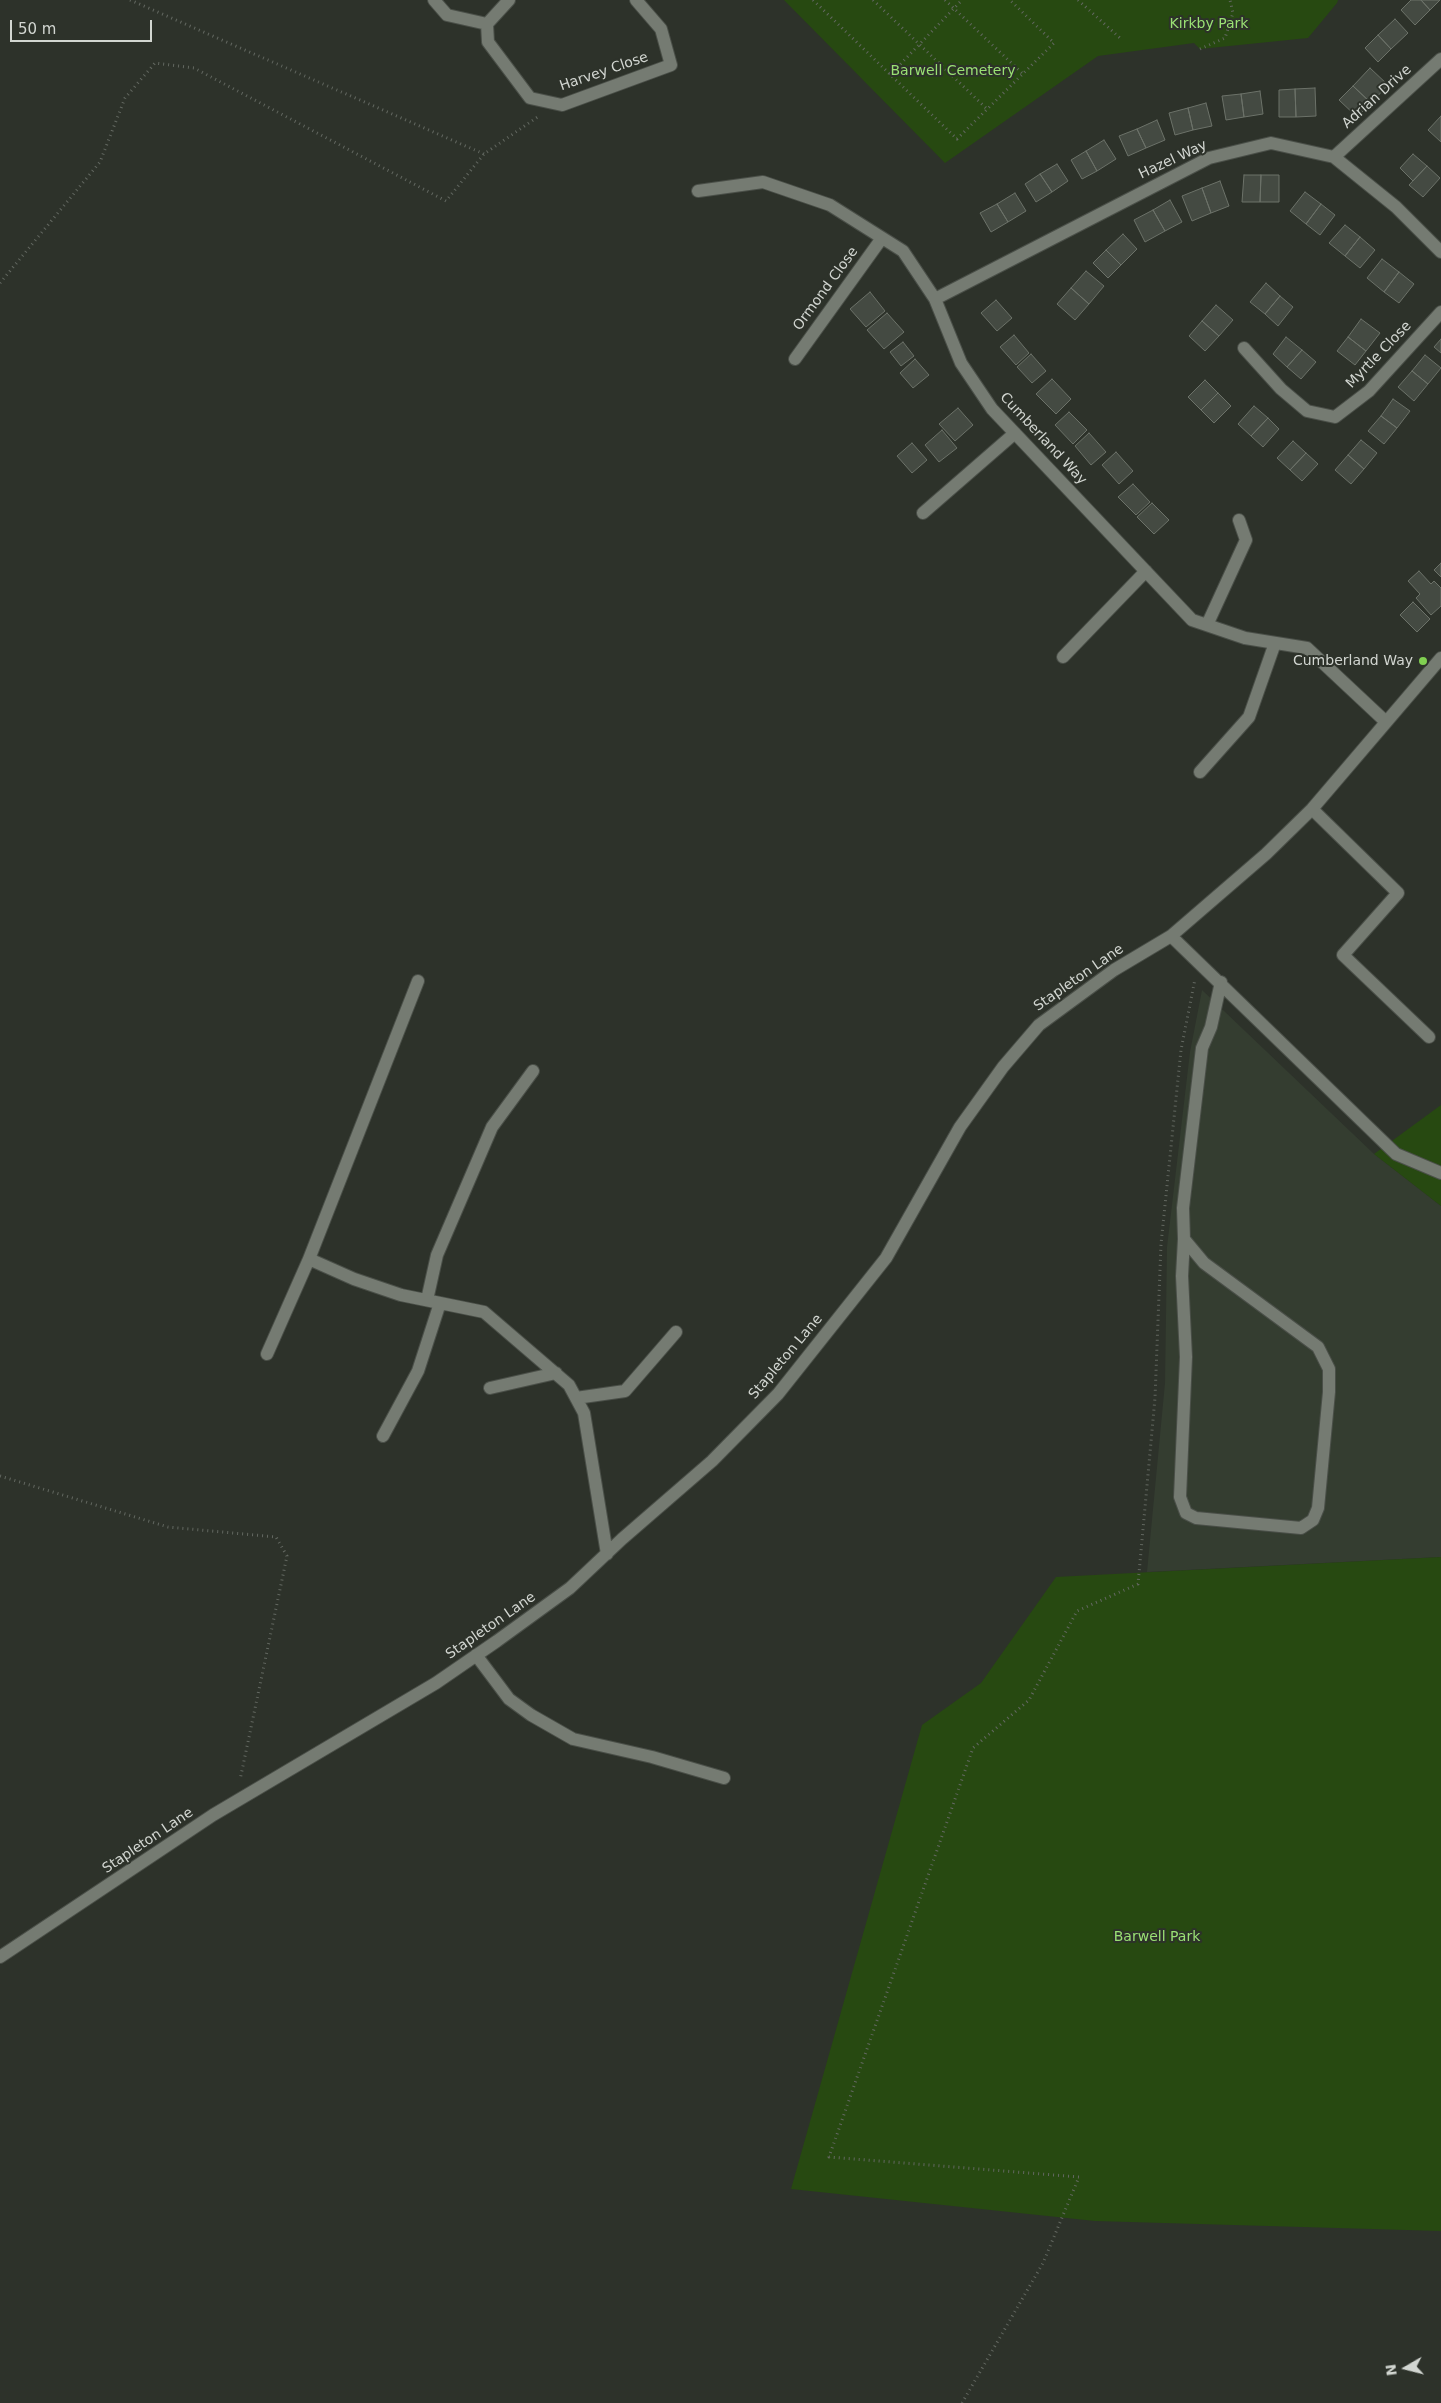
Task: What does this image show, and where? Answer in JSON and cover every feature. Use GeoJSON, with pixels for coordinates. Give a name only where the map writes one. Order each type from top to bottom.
{"type":"FeatureCollection","features":[{"type":"Feature","properties":{"kind":"street"},"geometry":{"type":"LineString","coordinates":[[434,0],[447,15],[487,24],[509,0]]}},
{"type":"Feature","properties":{"kind":"street","name":"Harvey Close"},"geometry":{"type":"LineString","coordinates":[[487,24],[488,42],[530,98],[562,104],[671,65],[661,29],[636,0]]}},
{"type":"Feature","properties":{"kind":"street","name":"Adrian Drive"},"geometry":{"type":"LineString","coordinates":[[1334,157],[1441,59]]}},
{"type":"Feature","properties":{"kind":"street","name":"Hazel Way"},"geometry":{"type":"LineString","coordinates":[[935,299],[1208,158],[1271,143],[1334,157],[1396,207],[1441,252]]}},
{"type":"Feature","properties":{"kind":"street","name":"Cumberland Way"},"geometry":{"type":"LineString","coordinates":[[698,191],[764,182],[830,205],[903,251],[935,299],[961,363],[992,409],[1192,620],[1244,638],[1307,648],[1386,722]]}},
{"type":"Feature","properties":{"kind":"street","name":"Ormond Close"},"geometry":{"type":"LineString","coordinates":[[795,359],[882,238]]}},
{"type":"Feature","properties":{"kind":"street","name":"Myrtle Close"},"geometry":{"type":"LineString","coordinates":[[1244,348],[1281,389],[1307,411],[1335,417],[1369,391],[1441,312]]}},
{"type":"Feature","properties":{"kind":"street"},"geometry":{"type":"LineString","coordinates":[[923,513],[1015,433]]}},
{"type":"Feature","properties":{"kind":"street"},"geometry":{"type":"LineString","coordinates":[[1207,625],[1246,540],[1239,520]]}},
{"type":"Feature","properties":{"kind":"street"},"geometry":{"type":"LineString","coordinates":[[1063,657],[1146,571]]}},
{"type":"Feature","properties":{"kind":"street"},"geometry":{"type":"LineString","coordinates":[[1200,772],[1249,717],[1275,643]]}},
{"type":"Feature","properties":{"kind":"street","name":"Stapleton Lane"},"geometry":{"type":"LineString","coordinates":[[0,1957],[236,1802],[436,1683],[570,1588],[712,1461],[778,1394],[886,1258],[960,1126],[1003,1067],[1039,1025],[1114,970],[1171,936],[1266,854],[1312,809],[1441,658]]}},
{"type":"Feature","properties":{"kind":"street"},"geometry":{"type":"LineString","coordinates":[[1312,809],[1398,893],[1343,955],[1429,1037]]}},
{"type":"Feature","properties":{"kind":"street"},"geometry":{"type":"LineString","coordinates":[[1171,936],[1221,982],[1396,1154],[1441,1173]]}},
{"type":"Feature","properties":{"kind":"street"},"geometry":{"type":"LineString","coordinates":[[267,1354],[309,1259],[418,981]]}},
{"type":"Feature","properties":{"kind":"street"},"geometry":{"type":"LineString","coordinates":[[1184,1239],[1204,1263],[1318,1347],[1329,1369],[1329,1392],[1318,1508],[1313,1520],[1301,1528],[1196,1518],[1186,1513],[1180,1497],[1186,1357],[1182,1276],[1183,1208],[1202,1048],[1211,1027],[1221,982]]}},
{"type":"Feature","properties":{"kind":"street"},"geometry":{"type":"LineString","coordinates":[[383,1436],[418,1371],[433,1302],[437,1255],[492,1127],[533,1072]]}},
{"type":"Feature","properties":{"kind":"street"},"geometry":{"type":"LineString","coordinates":[[309,1259],[354,1280],[401,1295],[484,1312],[569,1385],[584,1413],[607,1554]]}},
{"type":"Feature","properties":{"kind":"street"},"geometry":{"type":"LineString","coordinates":[[576,1398],[625,1390],[676,1332]]}},
{"type":"Feature","properties":{"kind":"street"},"geometry":{"type":"LineString","coordinates":[[490,1388],[556,1374]]}},
{"type":"Feature","properties":{"kind":"street"},"geometry":{"type":"LineString","coordinates":[[476,1655],[509,1699],[531,1715],[574,1738],[652,1757],[724,1778]]}},
{"type":"Feature","properties":{"kind":"path"},"geometry":{"type":"LineString","coordinates":[[130,0],[484,154]]}},
{"type":"Feature","properties":{"kind":"path"},"geometry":{"type":"LineString","coordinates":[[814,0],[957,140],[1054,43],[1010,0]]}},
{"type":"Feature","properties":{"kind":"path"},"geometry":{"type":"LineString","coordinates":[[873,0],[987,109]]}},
{"type":"Feature","properties":{"kind":"path"},"geometry":{"type":"LineString","coordinates":[[945,0],[1023,74]]}},
{"type":"Feature","properties":{"kind":"path"},"geometry":{"type":"LineString","coordinates":[[890,75],[962,0]]}},
{"type":"Feature","properties":{"kind":"path"},"geometry":{"type":"LineString","coordinates":[[1078,0],[1120,38]]}},
{"type":"Feature","properties":{"kind":"path"},"geometry":{"type":"LineString","coordinates":[[1200,49],[1225,38],[1233,13],[1230,0]]}},
{"type":"Feature","properties":{"kind":"path"},"geometry":{"type":"LineString","coordinates":[[0,283],[100,162],[124,98],[156,63],[194,68],[446,201],[484,154],[540,116],[562,104]]}},
{"type":"Feature","properties":{"kind":"path"},"geometry":{"type":"LineString","coordinates":[[962,2403],[1043,2263],[1079,2177],[829,2157],[972,1748],[1029,1700],[1077,1611],[1138,1584],[1155,1398],[1161,1244],[1181,1050],[1199,962]]}},
{"type":"Feature","properties":{"kind":"path"},"geometry":{"type":"LineString","coordinates":[[0,1476],[168,1527],[276,1537],[287,1556],[236,1802]]}},
{"type":"Feature","properties":{"kind":"shaded area"},"geometry":{"type":"Polygon","coordinates":[[[1202,990],[1374,1154],[1441,1206],[1441,1557],[1147,1572],[1165,1383],[1167,1247],[1190,1052],[1202,990]]]}},
{"type":"Feature","properties":{"kind":"green space","name":"Barwell Cemetery"},"geometry":{"type":"Polygon","coordinates":[[[784,0],[1338,0],[1308,38],[1200,49],[1194,43],[1098,56],[945,163],[784,0]]]}},
{"type":"Feature","properties":{"kind":"green space"},"geometry":{"type":"Polygon","coordinates":[[[1441,1105],[1441,1206],[1374,1154],[1441,1105]]]}},
{"type":"Feature","properties":{"kind":"green space","name":"Barwell Park"},"geometry":{"type":"Polygon","coordinates":[[[1441,1557],[1441,2231],[1095,2221],[791,2189],[922,1725],[981,1683],[1056,1577],[1441,1557]]]}},
{"type":"Feature","properties":{"kind":"building"},"geometry":{"type":"Polygon","coordinates":[[[1411,0],[1421,0],[1430,10],[1415,25],[1401,10],[1411,0]]]}},
{"type":"Feature","properties":{"kind":"building"},"geometry":{"type":"Polygon","coordinates":[[[1421,0],[1440,0],[1430,10],[1421,0]]]}},
{"type":"Feature","properties":{"kind":"building"},"geometry":{"type":"Polygon","coordinates":[[[1395,19],[1408,33],[1391,49],[1378,35],[1395,19]]]}},
{"type":"Feature","properties":{"kind":"building"},"geometry":{"type":"Polygon","coordinates":[[[1378,35],[1391,49],[1378,62],[1365,48],[1378,35]]]}},
{"type":"Feature","properties":{"kind":"building"},"geometry":{"type":"Polygon","coordinates":[[[1370,68],[1388,85],[1371,103],[1353,86],[1370,68]]]}},
{"type":"Feature","properties":{"kind":"building"},"geometry":{"type":"Polygon","coordinates":[[[1353,86],[1371,103],[1357,117],[1339,100],[1353,86]]]}},
{"type":"Feature","properties":{"kind":"building"},"geometry":{"type":"Polygon","coordinates":[[[1315,88],[1316,116],[1296,117],[1295,89],[1315,88]]]}},
{"type":"Feature","properties":{"kind":"building"},"geometry":{"type":"Polygon","coordinates":[[[1295,89],[1296,117],[1279,117],[1279,90],[1295,89]]]}},
{"type":"Feature","properties":{"kind":"building"},"geometry":{"type":"Polygon","coordinates":[[[1260,91],[1263,114],[1244,117],[1241,94],[1260,91]]]}},
{"type":"Feature","properties":{"kind":"building"},"geometry":{"type":"Polygon","coordinates":[[[1241,94],[1244,117],[1226,120],[1222,96],[1241,94]]]}},
{"type":"Feature","properties":{"kind":"building"},"geometry":{"type":"Polygon","coordinates":[[[1206,103],[1212,126],[1193,130],[1188,108],[1206,103]]]}},
{"type":"Feature","properties":{"kind":"building"},"geometry":{"type":"Polygon","coordinates":[[[1188,108],[1193,130],[1175,135],[1169,113],[1188,108]]]}},
{"type":"Feature","properties":{"kind":"building"},"geometry":{"type":"Polygon","coordinates":[[[1441,116],[1441,142],[1428,130],[1441,116]]]}},
{"type":"Feature","properties":{"kind":"building"},"geometry":{"type":"Polygon","coordinates":[[[1157,120],[1165,140],[1146,148],[1137,129],[1157,120]]]}},
{"type":"Feature","properties":{"kind":"building"},"geometry":{"type":"Polygon","coordinates":[[[1137,129],[1146,148],[1128,156],[1119,136],[1137,129]]]}},
{"type":"Feature","properties":{"kind":"building"},"geometry":{"type":"Polygon","coordinates":[[[1104,140],[1116,159],[1097,171],[1086,151],[1104,140]]]}},
{"type":"Feature","properties":{"kind":"building"},"geometry":{"type":"Polygon","coordinates":[[[1086,151],[1097,171],[1082,179],[1071,160],[1086,151]]]}},
{"type":"Feature","properties":{"kind":"building"},"geometry":{"type":"Polygon","coordinates":[[[1413,154],[1427,166],[1413,181],[1400,168],[1413,154]]]}},
{"type":"Feature","properties":{"kind":"building"},"geometry":{"type":"Polygon","coordinates":[[[1057,164],[1068,181],[1052,192],[1040,174],[1057,164]]]}},
{"type":"Feature","properties":{"kind":"building"},"geometry":{"type":"Polygon","coordinates":[[[1427,166],[1440,178],[1423,197],[1409,185],[1427,166]]]}},
{"type":"Feature","properties":{"kind":"building"},"geometry":{"type":"Polygon","coordinates":[[[1040,174],[1052,192],[1036,202],[1025,184],[1040,174]]]}},
{"type":"Feature","properties":{"kind":"building"},"geometry":{"type":"Polygon","coordinates":[[[1244,175],[1261,175],[1260,202],[1242,202],[1244,175]]]}},
{"type":"Feature","properties":{"kind":"building"},"geometry":{"type":"Polygon","coordinates":[[[1261,175],[1279,175],[1279,202],[1260,202],[1261,175]]]}},
{"type":"Feature","properties":{"kind":"building"},"geometry":{"type":"Polygon","coordinates":[[[1220,181],[1229,206],[1211,213],[1202,188],[1220,181]]]}},
{"type":"Feature","properties":{"kind":"building"},"geometry":{"type":"Polygon","coordinates":[[[1202,188],[1211,213],[1192,221],[1182,196],[1202,188]]]}},
{"type":"Feature","properties":{"kind":"building"},"geometry":{"type":"Polygon","coordinates":[[[1305,192],[1321,204],[1306,224],[1290,211],[1305,192]]]}},
{"type":"Feature","properties":{"kind":"building"},"geometry":{"type":"Polygon","coordinates":[[[1015,193],[1026,211],[1008,222],[997,204],[1015,193]]]}},
{"type":"Feature","properties":{"kind":"building"},"geometry":{"type":"Polygon","coordinates":[[[1170,200],[1182,222],[1165,231],[1153,210],[1170,200]]]}},
{"type":"Feature","properties":{"kind":"building"},"geometry":{"type":"Polygon","coordinates":[[[997,204],[1008,222],[991,232],[980,213],[997,204]]]}},
{"type":"Feature","properties":{"kind":"building"},"geometry":{"type":"Polygon","coordinates":[[[1321,204],[1335,215],[1320,235],[1306,224],[1321,204]]]}},
{"type":"Feature","properties":{"kind":"building"},"geometry":{"type":"Polygon","coordinates":[[[1153,210],[1165,231],[1145,242],[1134,220],[1153,210]]]}},
{"type":"Feature","properties":{"kind":"building"},"geometry":{"type":"Polygon","coordinates":[[[1345,225],[1360,237],[1345,256],[1329,243],[1345,225]]]}},
{"type":"Feature","properties":{"kind":"building"},"geometry":{"type":"Polygon","coordinates":[[[1123,234],[1137,249],[1121,265],[1106,250],[1123,234]]]}},
{"type":"Feature","properties":{"kind":"building"},"geometry":{"type":"Polygon","coordinates":[[[1360,237],[1375,250],[1360,268],[1345,256],[1360,237]]]}},
{"type":"Feature","properties":{"kind":"building"},"geometry":{"type":"Polygon","coordinates":[[[1106,250],[1121,265],[1108,278],[1093,263],[1106,250]]]}},
{"type":"Feature","properties":{"kind":"building"},"geometry":{"type":"Polygon","coordinates":[[[1382,259],[1399,272],[1384,292],[1367,278],[1382,259]]]}},
{"type":"Feature","properties":{"kind":"building"},"geometry":{"type":"Polygon","coordinates":[[[1086,271],[1104,286],[1089,304],[1071,288],[1086,271]]]}},
{"type":"Feature","properties":{"kind":"building"},"geometry":{"type":"Polygon","coordinates":[[[1399,272],[1414,284],[1399,303],[1384,292],[1399,272]]]}},
{"type":"Feature","properties":{"kind":"building"},"geometry":{"type":"Polygon","coordinates":[[[1266,283],[1280,296],[1265,314],[1250,302],[1266,283]]]}},
{"type":"Feature","properties":{"kind":"building"},"geometry":{"type":"Polygon","coordinates":[[[1071,288],[1089,304],[1075,320],[1057,304],[1071,288]]]}},
{"type":"Feature","properties":{"kind":"building"},"geometry":{"type":"Polygon","coordinates":[[[870,292],[885,311],[866,327],[850,309],[870,292]]]}},
{"type":"Feature","properties":{"kind":"building"},"geometry":{"type":"Polygon","coordinates":[[[1280,296],[1293,307],[1278,326],[1265,314],[1280,296]]]}},
{"type":"Feature","properties":{"kind":"building"},"geometry":{"type":"Polygon","coordinates":[[[996,300],[1012,318],[997,331],[981,313],[996,300]]]}},
{"type":"Feature","properties":{"kind":"building"},"geometry":{"type":"Polygon","coordinates":[[[1216,305],[1233,320],[1219,336],[1202,321],[1216,305]]]}},
{"type":"Feature","properties":{"kind":"building"},"geometry":{"type":"Polygon","coordinates":[[[887,313],[904,332],[884,349],[867,330],[887,313]]]}},
{"type":"Feature","properties":{"kind":"building"},"geometry":{"type":"Polygon","coordinates":[[[1361,319],[1380,333],[1366,351],[1348,337],[1361,319]]]}},
{"type":"Feature","properties":{"kind":"building"},"geometry":{"type":"Polygon","coordinates":[[[1202,321],[1219,336],[1205,351],[1189,336],[1202,321]]]}},
{"type":"Feature","properties":{"kind":"building"},"geometry":{"type":"Polygon","coordinates":[[[1014,335],[1029,353],[1016,365],[1000,347],[1014,335]]]}},
{"type":"Feature","properties":{"kind":"building"},"geometry":{"type":"Polygon","coordinates":[[[1286,337],[1302,350],[1287,367],[1273,354],[1286,337]]]}},
{"type":"Feature","properties":{"kind":"building"},"geometry":{"type":"Polygon","coordinates":[[[1348,337],[1366,351],[1355,365],[1337,351],[1348,337]]]}},
{"type":"Feature","properties":{"kind":"building"},"geometry":{"type":"Polygon","coordinates":[[[1441,339],[1441,353],[1434,347],[1441,339]]]}},
{"type":"Feature","properties":{"kind":"building"},"geometry":{"type":"Polygon","coordinates":[[[903,342],[914,356],[901,366],[890,352],[903,342]]]}},
{"type":"Feature","properties":{"kind":"building"},"geometry":{"type":"Polygon","coordinates":[[[1302,350],[1316,362],[1301,379],[1287,367],[1302,350]]]}},
{"type":"Feature","properties":{"kind":"building"},"geometry":{"type":"Polygon","coordinates":[[[1031,354],[1046,371],[1032,383],[1017,367],[1031,354]]]}},
{"type":"Feature","properties":{"kind":"building"},"geometry":{"type":"Polygon","coordinates":[[[1425,355],[1441,368],[1428,384],[1412,371],[1425,355]]]}},
{"type":"Feature","properties":{"kind":"building"},"geometry":{"type":"Polygon","coordinates":[[[915,359],[929,375],[913,388],[900,373],[915,359]]]}},
{"type":"Feature","properties":{"kind":"building"},"geometry":{"type":"Polygon","coordinates":[[[1412,371],[1428,384],[1414,401],[1398,387],[1412,371]]]}},
{"type":"Feature","properties":{"kind":"building"},"geometry":{"type":"Polygon","coordinates":[[[1052,379],[1071,399],[1056,414],[1036,394],[1052,379]]]}},
{"type":"Feature","properties":{"kind":"building"},"geometry":{"type":"Polygon","coordinates":[[[1205,380],[1218,393],[1201,410],[1188,397],[1205,380]]]}},
{"type":"Feature","properties":{"kind":"building"},"geometry":{"type":"Polygon","coordinates":[[[1218,393],[1231,406],[1214,423],[1201,410],[1218,393]]]}},
{"type":"Feature","properties":{"kind":"building"},"geometry":{"type":"Polygon","coordinates":[[[1393,399],[1410,411],[1397,428],[1381,416],[1393,399]]]}},
{"type":"Feature","properties":{"kind":"building"},"geometry":{"type":"Polygon","coordinates":[[[1254,406],[1268,418],[1251,436],[1238,424],[1254,406]]]}},
{"type":"Feature","properties":{"kind":"building"},"geometry":{"type":"Polygon","coordinates":[[[958,408],[973,425],[955,441],[939,424],[958,408]]]}},
{"type":"Feature","properties":{"kind":"building"},"geometry":{"type":"Polygon","coordinates":[[[1069,412],[1087,430],[1073,444],[1055,425],[1069,412]]]}},
{"type":"Feature","properties":{"kind":"building"},"geometry":{"type":"Polygon","coordinates":[[[1381,416],[1397,428],[1384,444],[1368,431],[1381,416]]]}},
{"type":"Feature","properties":{"kind":"building"},"geometry":{"type":"Polygon","coordinates":[[[1268,418],[1279,429],[1263,447],[1251,436],[1268,418]]]}},
{"type":"Feature","properties":{"kind":"building"},"geometry":{"type":"Polygon","coordinates":[[[942,430],[957,448],[939,462],[925,445],[942,430]]]}},
{"type":"Feature","properties":{"kind":"building"},"geometry":{"type":"Polygon","coordinates":[[[1089,433],[1106,452],[1091,465],[1075,446],[1089,433]]]}},
{"type":"Feature","properties":{"kind":"building"},"geometry":{"type":"Polygon","coordinates":[[[1361,440],[1377,453],[1364,469],[1348,455],[1361,440]]]}},
{"type":"Feature","properties":{"kind":"building"},"geometry":{"type":"Polygon","coordinates":[[[1293,441],[1306,453],[1290,470],[1277,458],[1293,441]]]}},
{"type":"Feature","properties":{"kind":"building"},"geometry":{"type":"Polygon","coordinates":[[[912,443],[927,460],[912,473],[897,456],[912,443]]]}},
{"type":"Feature","properties":{"kind":"building"},"geometry":{"type":"Polygon","coordinates":[[[1116,452],[1133,471],[1119,484],[1102,465],[1116,452]]]}},
{"type":"Feature","properties":{"kind":"building"},"geometry":{"type":"Polygon","coordinates":[[[1306,453],[1318,464],[1302,481],[1290,470],[1306,453]]]}},
{"type":"Feature","properties":{"kind":"building"},"geometry":{"type":"Polygon","coordinates":[[[1348,455],[1364,469],[1351,484],[1335,470],[1348,455]]]}},
{"type":"Feature","properties":{"kind":"building"},"geometry":{"type":"Polygon","coordinates":[[[1133,484],[1150,502],[1136,515],[1118,497],[1133,484]]]}},
{"type":"Feature","properties":{"kind":"building"},"geometry":{"type":"Polygon","coordinates":[[[1152,503],[1169,520],[1154,534],[1137,517],[1152,503]]]}},
{"type":"Feature","properties":{"kind":"building"},"geometry":{"type":"Polygon","coordinates":[[[1441,563],[1441,577],[1434,570],[1441,563]]]}},
{"type":"Feature","properties":{"kind":"building"},"geometry":{"type":"Polygon","coordinates":[[[1419,571],[1431,584],[1434,581],[1441,588],[1441,606],[1431,615],[1416,598],[1420,594],[1408,581],[1419,571]]]}},
{"type":"Feature","properties":{"kind":"building"},"geometry":{"type":"Polygon","coordinates":[[[1413,602],[1430,619],[1417,632],[1400,615],[1413,602]]]}},
{"type":"Feature","properties":{"kind":"place","name":"Cumberland Way"},"geometry":{"type":"Point","coordinates":[1423,661]}},
{"type":"Feature","properties":{"kind":"park label","name":"Kirkby Park"},"geometry":{"type":"Point","coordinates":[1209,24]}}]}
